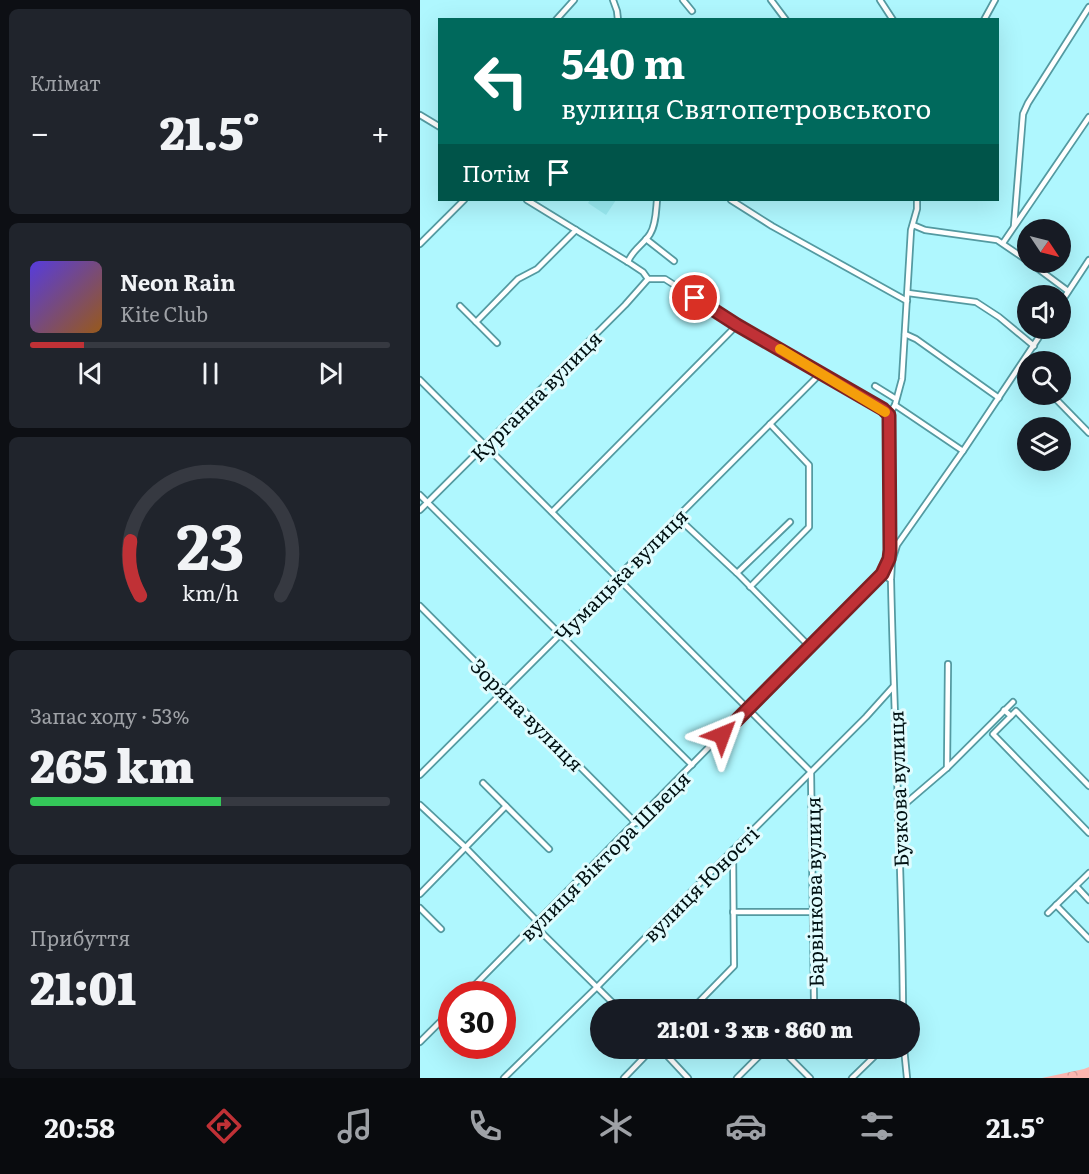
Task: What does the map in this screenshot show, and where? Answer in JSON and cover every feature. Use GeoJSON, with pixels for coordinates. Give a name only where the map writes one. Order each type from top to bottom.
{"type":"FeatureCollection","features":[{"type":"Feature","properties":{"kind":"street"},"geometry":{"type":"LineString","coordinates":[[558,18],[574,0]]}},
{"type":"Feature","properties":{"kind":"street"},"geometry":{"type":"LineString","coordinates":[[613,0],[618,18]]}},
{"type":"Feature","properties":{"kind":"street"},"geometry":{"type":"LineString","coordinates":[[683,0],[692,11]]}},
{"type":"Feature","properties":{"kind":"street"},"geometry":{"type":"LineString","coordinates":[[771,0],[784,18]]}},
{"type":"Feature","properties":{"kind":"street"},"geometry":{"type":"LineString","coordinates":[[880,0],[892,18]]}},
{"type":"Feature","properties":{"kind":"street"},"geometry":{"type":"LineString","coordinates":[[985,18],[995,0]]}},
{"type":"Feature","properties":{"kind":"street"},"geometry":{"type":"LineString","coordinates":[[1014,226],[1023,114],[1089,7]]}},
{"type":"Feature","properties":{"kind":"street"},"geometry":{"type":"LineString","coordinates":[[420,115],[438,126]]}},
{"type":"Feature","properties":{"kind":"street"},"geometry":{"type":"LineString","coordinates":[[1003,243],[1089,117]]}},
{"type":"Feature","properties":{"kind":"street"},"geometry":{"type":"LineString","coordinates":[[420,244],[463,201]]}},
{"type":"Feature","properties":{"kind":"street"},"geometry":{"type":"LineString","coordinates":[[529,201],[628,261],[643,272],[648,279],[665,279],[737,325],[883,409],[889,415],[902,379],[911,230],[917,201]]}},
{"type":"Feature","properties":{"kind":"street"},"geometry":{"type":"LineString","coordinates":[[628,261],[653,228],[657,201]]}},
{"type":"Feature","properties":{"kind":"street"},"geometry":{"type":"LineString","coordinates":[[733,201],[772,226],[907,301]]}},
{"type":"Feature","properties":{"kind":"street"},"geometry":{"type":"LineString","coordinates":[[913,225],[925,230],[992,238],[1017,254]]}},
{"type":"Feature","properties":{"kind":"street"},"geometry":{"type":"LineString","coordinates":[[476,322],[518,279],[537,269],[576,230]]}},
{"type":"Feature","properties":{"kind":"street"},"geometry":{"type":"LineString","coordinates":[[646,239],[675,261]]}},
{"type":"Feature","properties":{"kind":"street"},"geometry":{"type":"LineString","coordinates":[[1071,287],[1089,260]]}},
{"type":"Feature","properties":{"kind":"street"},"geometry":{"type":"LineString","coordinates":[[1043,273],[1060,285]]}},
{"type":"Feature","properties":{"kind":"street","name":"Курганна вулиця"},"geometry":{"type":"LineString","coordinates":[[420,510],[625,305],[648,279]]}},
{"type":"Feature","properties":{"kind":"street"},"geometry":{"type":"LineString","coordinates":[[908,293],[976,302],[1034,345]]}},
{"type":"Feature","properties":{"kind":"street"},"geometry":{"type":"LineString","coordinates":[[460,306],[496,343]]}},
{"type":"Feature","properties":{"kind":"street"},"geometry":{"type":"LineString","coordinates":[[552,512],[737,325]]}},
{"type":"Feature","properties":{"kind":"street"},"geometry":{"type":"LineString","coordinates":[[905,334],[916,339],[999,398]]}},
{"type":"Feature","properties":{"kind":"street","name":"Бузкова вулиця"},"geometry":{"type":"LineString","coordinates":[[1030,351],[1038,339]]}},
{"type":"Feature","properties":{"kind":"street","name":"Бузкова вулиця"},"geometry":{"type":"LineString","coordinates":[[903,999],[899,804],[893,687],[892,561],[897,545],[1017,370]]}},
{"type":"Feature","properties":{"kind":"street","name":"Чумацька вулиця"},"geometry":{"type":"LineString","coordinates":[[420,775],[821,374]]}},
{"type":"Feature","properties":{"kind":"street"},"geometry":{"type":"LineString","coordinates":[[420,380],[811,772]]}},
{"type":"Feature","properties":{"kind":"street"},"geometry":{"type":"LineString","coordinates":[[875,386],[963,451]]}},
{"type":"Feature","properties":{"kind":"street"},"geometry":{"type":"LineString","coordinates":[[1061,405],[1089,434]]}},
{"type":"Feature","properties":{"kind":"street","name":"вулиця Віктора Швеця"},"geometry":{"type":"LineString","coordinates":[[479,981],[882,574],[889,559],[890,550],[889,415]]}},
{"type":"Feature","properties":{"kind":"street"},"geometry":{"type":"LineString","coordinates":[[750,587],[809,527],[809,465],[770,424]]}},
{"type":"Feature","properties":{"kind":"street"},"geometry":{"type":"LineString","coordinates":[[420,495],[692,765]]}},
{"type":"Feature","properties":{"kind":"street"},"geometry":{"type":"LineString","coordinates":[[677,517],[737,573],[809,646]]}},
{"type":"Feature","properties":{"kind":"street"},"geometry":{"type":"LineString","coordinates":[[737,573],[790,522]]}},
{"type":"Feature","properties":{"kind":"street"},"geometry":{"type":"LineString","coordinates":[[882,574],[891,580]]}},
{"type":"Feature","properties":{"kind":"street","name":"Зоряна вулиця"},"geometry":{"type":"LineString","coordinates":[[420,606],[636,823]]}},
{"type":"Feature","properties":{"kind":"street"},"geometry":{"type":"LineString","coordinates":[[947,768],[948,664]]}},
{"type":"Feature","properties":{"kind":"street","name":"вулиця Юності"},"geometry":{"type":"LineString","coordinates":[[504,1078],[866,717],[893,687]]}},
{"type":"Feature","properties":{"kind":"street"},"geometry":{"type":"LineString","coordinates":[[899,804],[905,804],[947,768],[1013,702]]}},
{"type":"Feature","properties":{"kind":"street"},"geometry":{"type":"LineString","coordinates":[[1004,710],[1011,717]]}},
{"type":"Feature","properties":{"kind":"street"},"geometry":{"type":"LineString","coordinates":[[1089,786],[1016,711],[993,735],[1089,832]]}},
{"type":"Feature","properties":{"kind":"street","name":"Барвінкова вулиця"},"geometry":{"type":"LineString","coordinates":[[811,772],[814,999]]}},
{"type":"Feature","properties":{"kind":"street"},"geometry":{"type":"LineString","coordinates":[[483,783],[549,849]]}},
{"type":"Feature","properties":{"kind":"street"},"geometry":{"type":"LineString","coordinates":[[420,805],[465,847],[609,999]]}},
{"type":"Feature","properties":{"kind":"street"},"geometry":{"type":"LineString","coordinates":[[420,894],[506,806]]}},
{"type":"Feature","properties":{"kind":"street"},"geometry":{"type":"LineString","coordinates":[[702,999],[734,966],[734,849]]}},
{"type":"Feature","properties":{"kind":"street"},"geometry":{"type":"LineString","coordinates":[[1048,913],[1089,873]]}},
{"type":"Feature","properties":{"kind":"street"},"geometry":{"type":"LineString","coordinates":[[1076,886],[1089,900]]}},
{"type":"Feature","properties":{"kind":"street"},"geometry":{"type":"LineString","coordinates":[[1056,905],[1089,939]]}},
{"type":"Feature","properties":{"kind":"street"},"geometry":{"type":"LineString","coordinates":[[420,908],[441,929]]}},
{"type":"Feature","properties":{"kind":"street"},"geometry":{"type":"LineString","coordinates":[[733,912],[813,912]]}},
{"type":"Feature","properties":{"kind":"street"},"geometry":{"type":"LineString","coordinates":[[420,1042],[438,1024]]}},
{"type":"Feature","properties":{"kind":"street"},"geometry":{"type":"LineString","coordinates":[[624,1078],[642,1059]]}},
{"type":"Feature","properties":{"kind":"street"},"geometry":{"type":"LineString","coordinates":[[670,1059],[688,1078]]}},
{"type":"Feature","properties":{"kind":"street"},"geometry":{"type":"LineString","coordinates":[[737,1078],[756,1059]]}},
{"type":"Feature","properties":{"kind":"street"},"geometry":{"type":"LineString","coordinates":[[791,1059],[810,1078]]}},
{"type":"Feature","properties":{"kind":"street"},"geometry":{"type":"LineString","coordinates":[[852,1078],[872,1059]]}},
{"type":"Feature","properties":{"kind":"street"},"geometry":{"type":"LineString","coordinates":[[905,1059],[907,1078]]}},
{"type":"Feature","properties":{"kind":"shaded area"},"geometry":{"type":"Polygon","coordinates":[[[589,201],[615,201],[606,215],[588,203],[589,201]]]}},
{"type":"Feature","properties":{"kind":"green space"},"geometry":{"type":"Polygon","coordinates":[[[1089,1067],[1089,1078],[1042,1078],[1084,1069],[1089,1067]]]}},
{"type":"Feature","properties":{"kind":"slow traffic"},"geometry":{"type":"LineString","coordinates":[[780,349],[885,412]]}},
{"type":"Feature","properties":{"kind":"route"},"geometry":{"type":"LineString","coordinates":[[695,298],[737,325],[883,409],[889,415],[890,550],[889,559],[882,574],[722,735]]}}]}
